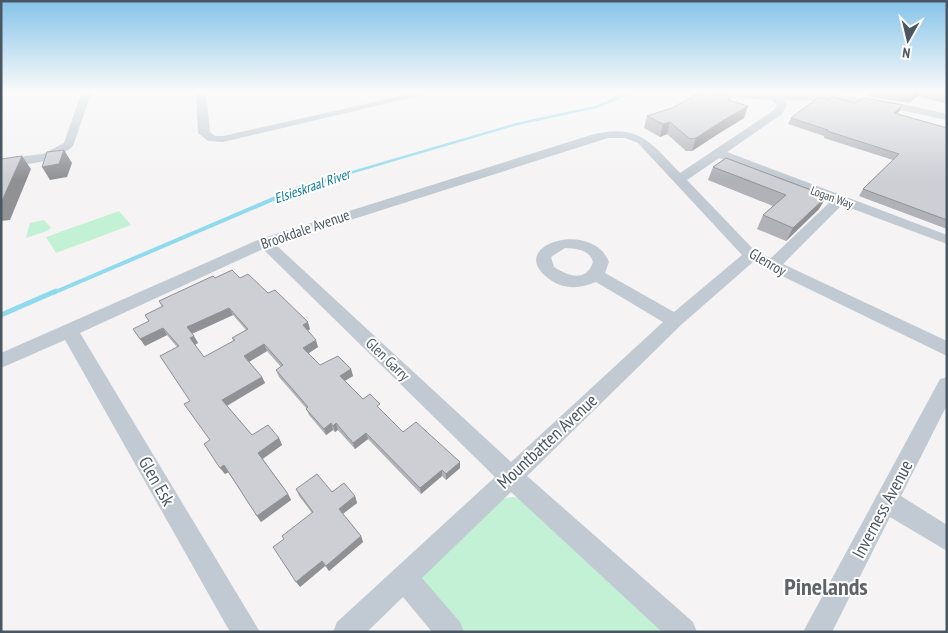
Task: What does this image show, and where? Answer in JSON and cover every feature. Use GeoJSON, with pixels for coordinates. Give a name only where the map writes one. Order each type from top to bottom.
{"type":"FeatureCollection","features":[{"type":"Feature","properties":{"kind":"street"},"geometry":{"type":"LineString","coordinates":[[1,163],[44,156],[60,151],[69,144],[76,121]]}},
{"type":"Feature","properties":{"kind":"street"},"geometry":{"type":"LineString","coordinates":[[203,121],[204,133],[212,139],[233,138],[306,121]]}},
{"type":"Feature","properties":{"kind":"street"},"geometry":{"type":"LineString","coordinates":[[680,179],[765,121]]}},
{"type":"Feature","properties":{"kind":"street","name":"Glenroy"},"geometry":{"type":"LineString","coordinates":[[621,133],[632,136],[642,142],[680,179],[751,255],[947,349]]}},
{"type":"Feature","properties":{"kind":"street","name":"Brookdale Avenue"},"geometry":{"type":"LineString","coordinates":[[1,360],[265,242],[595,136],[621,133]]}},
{"type":"Feature","properties":{"kind":"street","name":"Logan Way"},"geometry":{"type":"LineString","coordinates":[[717,153],[947,240]]}},
{"type":"Feature","properties":{"kind":"street"},"geometry":{"type":"LineString","coordinates":[[663,162],[697,167]]}},
{"type":"Feature","properties":{"kind":"street"},"geometry":{"type":"LineString","coordinates":[[772,266],[840,200]]}},
{"type":"Feature","properties":{"kind":"street","name":"Glen Garry"},"geometry":{"type":"LineString","coordinates":[[265,242],[510,476]]}},
{"type":"Feature","properties":{"kind":"street","name":"Mountbatten Avenue"},"geometry":{"type":"LineString","coordinates":[[347,632],[675,321],[751,255]]}},
{"type":"Feature","properties":{"kind":"street"},"geometry":{"type":"LineString","coordinates":[[597,275],[675,321]]}},
{"type":"Feature","properties":{"kind":"street","name":"Glen Esk"},"geometry":{"type":"LineString","coordinates":[[69,330],[246,632]]}},
{"type":"Feature","properties":{"kind":"street","name":"Inverness Avenue"},"geometry":{"type":"LineString","coordinates":[[817,632],[947,385]]}},
{"type":"Feature","properties":{"kind":"street"},"geometry":{"type":"LineString","coordinates":[[510,476],[683,632]]}},
{"type":"Feature","properties":{"kind":"street"},"geometry":{"type":"LineString","coordinates":[[887,501],[947,539]]}},
{"type":"Feature","properties":{"kind":"street"},"geometry":{"type":"LineString","coordinates":[[404,577],[450,632]]}},
{"type":"Feature","properties":{"kind":"green space"},"geometry":{"type":"Polygon","coordinates":[[[119,211],[131,225],[56,253],[46,237],[119,211]]]}},
{"type":"Feature","properties":{"kind":"green space"},"geometry":{"type":"Polygon","coordinates":[[[44,220],[51,228],[26,238],[30,223],[44,220]]]}},
{"type":"Feature","properties":{"kind":"green space"},"geometry":{"type":"Polygon","coordinates":[[[513,497],[527,500],[669,632],[459,632],[420,579],[499,499],[513,497]]]}},
{"type":"Feature","properties":{"kind":"building"},"geometry":{"type":"Polygon","coordinates":[[[656,121],[723,121],[696,138],[690,139],[670,122],[663,124],[656,121]]]}},
{"type":"Feature","properties":{"kind":"building"},"geometry":{"type":"Polygon","coordinates":[[[799,121],[921,121],[947,128],[947,220],[863,189],[899,154],[799,121]]]}},
{"type":"Feature","properties":{"kind":"building"},"geometry":{"type":"Polygon","coordinates":[[[64,150],[59,164],[42,167],[47,152],[64,150]]]}},
{"type":"Feature","properties":{"kind":"building"},"geometry":{"type":"Polygon","coordinates":[[[22,156],[1,203],[1,159],[22,156]]]}},
{"type":"Feature","properties":{"kind":"building"},"geometry":{"type":"Polygon","coordinates":[[[726,158],[827,196],[793,228],[763,215],[786,195],[713,167],[726,158]]]}},
{"type":"Feature","properties":{"kind":"building"},"geometry":{"type":"Polygon","coordinates":[[[232,270],[240,278],[248,274],[268,293],[275,290],[308,322],[303,325],[316,340],[303,348],[320,365],[338,356],[351,369],[340,376],[363,399],[370,394],[380,404],[377,406],[403,432],[416,422],[460,462],[446,474],[442,470],[420,488],[366,433],[353,443],[336,423],[333,426],[331,423],[324,429],[276,370],[283,365],[264,344],[244,356],[262,377],[222,400],[252,435],[268,425],[279,438],[258,453],[288,494],[257,516],[224,465],[220,468],[204,444],[210,440],[184,404],[190,401],[160,356],[179,346],[163,328],[140,339],[133,329],[149,321],[145,315],[163,306],[159,301],[213,276],[215,278],[232,270]],[[229,308],[187,327],[194,336],[190,338],[204,357],[235,340],[232,338],[248,329],[229,308]]]}},
{"type":"Feature","properties":{"kind":"building"},"geometry":{"type":"Polygon","coordinates":[[[317,474],[332,492],[344,483],[355,496],[339,509],[361,536],[326,566],[322,561],[296,582],[273,547],[284,539],[282,536],[313,512],[296,489],[317,474]]]}},
{"type":"Feature","properties":{"kind":"waterway","name":"Elsieskraal River"},"geometry":{"type":"LineString","coordinates":[[329,179],[533,121]]}},
{"type":"Feature","properties":{"kind":"waterway","name":"Elsieskraal River"},"geometry":{"type":"LineString","coordinates":[[53,293],[299,188],[333,178]]}},
{"type":"Feature","properties":{"kind":"waterway","name":"Elsieskraal River"},"geometry":{"type":"LineString","coordinates":[[1,315],[56,291]]}},
{"type":"Feature","properties":{"kind":"district","name":"Pinelands"},"geometry":{"type":"Point","coordinates":[826,586]}}]}
